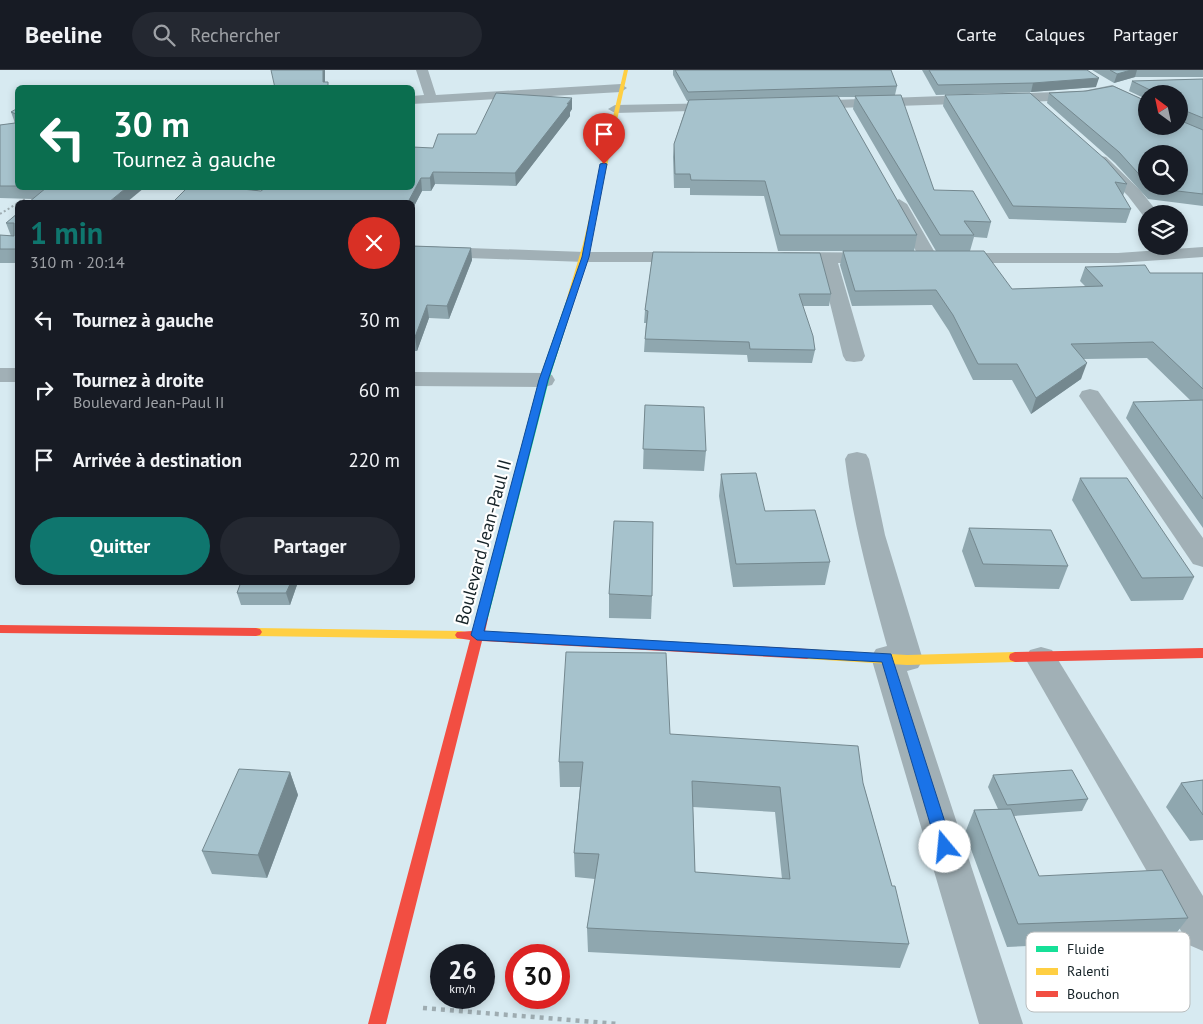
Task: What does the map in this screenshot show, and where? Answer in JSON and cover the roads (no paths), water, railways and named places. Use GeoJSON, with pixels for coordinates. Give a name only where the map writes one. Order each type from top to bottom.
{"type":"FeatureCollection","features":[{"type":"Feature","properties":{"kind":"main road","name":"Boulevard Jean-Paul II"},"geometry":{"type":"LineString","coordinates":[[377,1024],[544,380],[585,257],[614,109],[626,70]]}},
{"type":"Feature","properties":{"kind":"main road"},"geometry":{"type":"LineString","coordinates":[[0,629],[477,635],[897,659],[1041,658],[1203,653]]}},
{"type":"Feature","properties":{"kind":"street"},"geometry":{"type":"LineString","coordinates":[[422,70],[431,98]]}},
{"type":"Feature","properties":{"kind":"street"},"geometry":{"type":"LineString","coordinates":[[1096,79],[1138,102]]}},
{"type":"Feature","properties":{"kind":"street"},"geometry":{"type":"LineString","coordinates":[[792,105],[1083,95],[1130,84]]}},
{"type":"Feature","properties":{"kind":"street"},"geometry":{"type":"LineString","coordinates":[[415,100],[620,88]]}},
{"type":"Feature","properties":{"kind":"street"},"geometry":{"type":"LineString","coordinates":[[1030,98],[1046,111]]}},
{"type":"Feature","properties":{"kind":"street"},"geometry":{"type":"LineString","coordinates":[[842,104],[851,120]]}},
{"type":"Feature","properties":{"kind":"street"},"geometry":{"type":"LineString","coordinates":[[614,109],[733,106]]}},
{"type":"Feature","properties":{"kind":"street"},"geometry":{"type":"LineString","coordinates":[[1089,149],[1144,205]]}},
{"type":"Feature","properties":{"kind":"street"},"geometry":{"type":"LineString","coordinates":[[890,189],[929,258]]}},
{"type":"Feature","properties":{"kind":"street"},"geometry":{"type":"LineString","coordinates":[[1188,250],[1203,252]]}},
{"type":"Feature","properties":{"kind":"street"},"geometry":{"type":"LineString","coordinates":[[415,251],[585,257],[711,257]]}},
{"type":"Feature","properties":{"kind":"street"},"geometry":{"type":"LineString","coordinates":[[770,257],[1118,258],[1139,255]]}},
{"type":"Feature","properties":{"kind":"street"},"geometry":{"type":"LineString","coordinates":[[828,258],[854,356]]}},
{"type":"Feature","properties":{"kind":"street"},"geometry":{"type":"LineString","coordinates":[[0,375],[15,375]]}},
{"type":"Feature","properties":{"kind":"street"},"geometry":{"type":"LineString","coordinates":[[415,379],[544,380]]}},
{"type":"Feature","properties":{"kind":"street"},"geometry":{"type":"LineString","coordinates":[[1090,396],[1203,558]]}},
{"type":"Feature","properties":{"kind":"street"},"geometry":{"type":"LineString","coordinates":[[857,459],[859,485],[897,659],[1001,1024]]}},
{"type":"Feature","properties":{"kind":"street"},"geometry":{"type":"LineString","coordinates":[[1041,658],[1203,932]]}}]}
